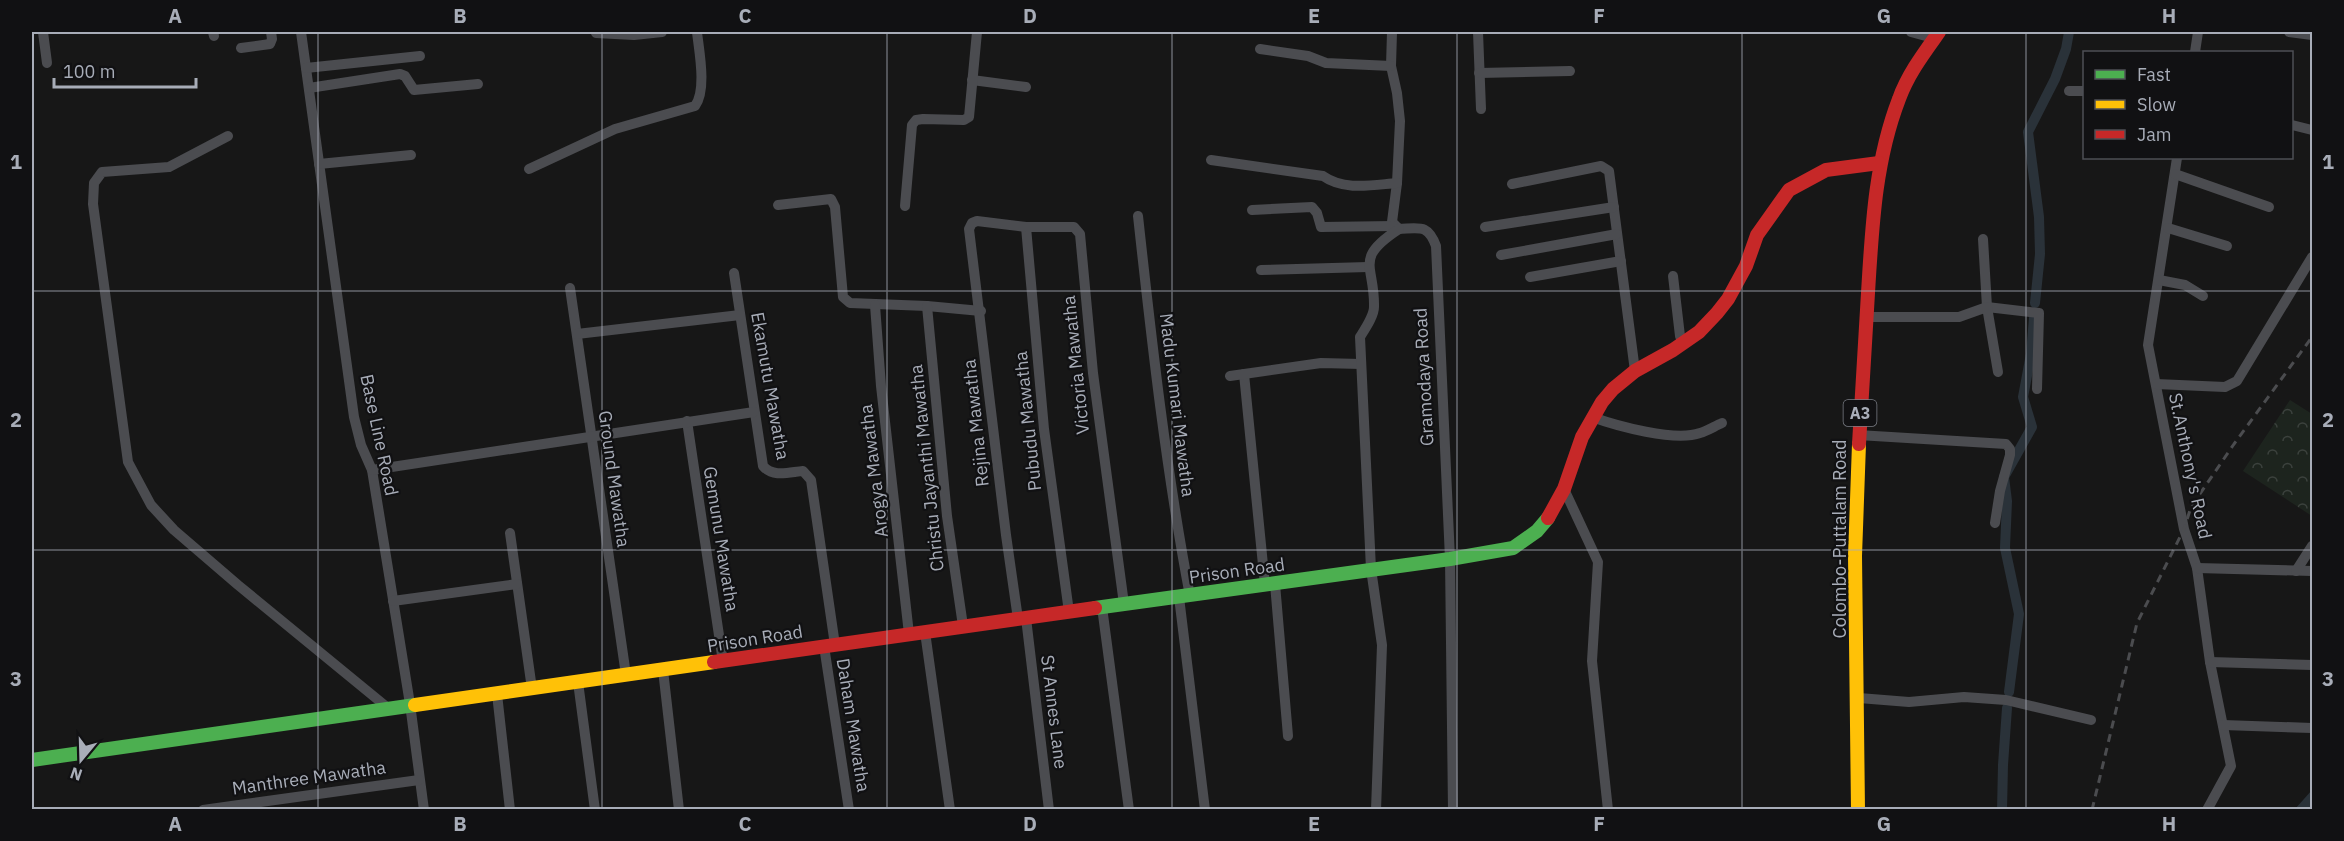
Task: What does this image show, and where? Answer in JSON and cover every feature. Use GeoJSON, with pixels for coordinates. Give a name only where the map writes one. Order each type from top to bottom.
{"type":"FeatureCollection","features":[{"type":"Feature","properties":{"kind":"main road","name":"Colombo-Puttalam Road"},"geometry":{"type":"LineString","coordinates":[[1848,810],[1851,679],[1849,504],[1866,191],[1888,125],[1927,34]]}},
{"type":"Feature","properties":{"kind":"main road","name":"Colombo-Puttalam Road"},"geometry":{"type":"LineString","coordinates":[[1858,810],[1859,698],[1855,558],[1858,435],[1867,317],[1874,164]]}},
{"type":"Feature","properties":{"kind":"main road","name":"Prison Road"},"geometry":{"type":"LineString","coordinates":[[32,760],[410,704],[497,694],[963,626],[1450,559],[1513,548],[1537,531],[1552,512],[1564,489],[1578,448],[1592,417],[1613,389],[1635,371],[1699,332],[1728,299],[1746,266],[1757,235],[1789,190],[1826,170],[1874,164]]}},
{"type":"Feature","properties":{"kind":"street"},"geometry":{"type":"LineString","coordinates":[[43,32],[47,63]]}},
{"type":"Feature","properties":{"kind":"street"},"geometry":{"type":"LineString","coordinates":[[241,48],[270,44],[271,32]]}},
{"type":"Feature","properties":{"kind":"street","name":"Base Line Road"},"geometry":{"type":"LineString","coordinates":[[301,32],[354,417],[361,445],[372,470],[410,704],[424,810]]}},
{"type":"Feature","properties":{"kind":"street"},"geometry":{"type":"LineString","coordinates":[[596,33],[634,35],[662,32]]}},
{"type":"Feature","properties":{"kind":"street"},"geometry":{"type":"LineString","coordinates":[[529,169],[615,129],[695,106],[700,99],[701,69],[697,32]]}},
{"type":"Feature","properties":{"kind":"street"},"geometry":{"type":"LineString","coordinates":[[905,206],[912,125],[916,120],[922,119],[964,120],[969,117],[977,32]]}},
{"type":"Feature","properties":{"kind":"street"},"geometry":{"type":"LineString","coordinates":[[1376,810],[1382,645],[1371,569],[1360,337],[1374,309],[1368,267],[1374,248],[1396,227],[1392,222],[1397,183],[1400,121],[1391,66],[1392,32]]}},
{"type":"Feature","properties":{"kind":"street"},"geometry":{"type":"LineString","coordinates":[[1478,32],[1481,109]]}},
{"type":"Feature","properties":{"kind":"street"},"geometry":{"type":"LineString","coordinates":[[2195,51],[2198,32]]}},
{"type":"Feature","properties":{"kind":"street"},"geometry":{"type":"LineString","coordinates":[[2289,32],[2313,35]]}},
{"type":"Feature","properties":{"kind":"street"},"geometry":{"type":"LineString","coordinates":[[1260,49],[1308,56],[1326,63],[1391,66]]}},
{"type":"Feature","properties":{"kind":"street"},"geometry":{"type":"LineString","coordinates":[[306,68],[420,56]]}},
{"type":"Feature","properties":{"kind":"street"},"geometry":{"type":"LineString","coordinates":[[1479,73],[1570,70]]}},
{"type":"Feature","properties":{"kind":"street"},"geometry":{"type":"LineString","coordinates":[[309,88],[400,74],[405,76],[414,90],[478,84]]}},
{"type":"Feature","properties":{"kind":"street"},"geometry":{"type":"LineString","coordinates":[[972,80],[1026,87]]}},
{"type":"Feature","properties":{"kind":"street"},"geometry":{"type":"LineString","coordinates":[[2069,91],[2083,91]]}},
{"type":"Feature","properties":{"kind":"street"},"geometry":{"type":"LineString","coordinates":[[2293,125],[2313,130]]}},
{"type":"Feature","properties":{"kind":"street"},"geometry":{"type":"LineString","coordinates":[[228,136],[169,167],[102,172],[94,183],[93,204],[128,462],[151,505],[174,530],[388,708]]}},
{"type":"Feature","properties":{"kind":"street"},"geometry":{"type":"LineString","coordinates":[[319,164],[411,155]]}},
{"type":"Feature","properties":{"kind":"street","name":"St.Anthony's Road"},"geometry":{"type":"LineString","coordinates":[[2177,159],[2168,228],[2148,345],[2184,529],[2197,568],[2210,662],[2231,766],[2207,810]]}},
{"type":"Feature","properties":{"kind":"street"},"geometry":{"type":"LineString","coordinates":[[1211,160],[1323,176],[1332,183],[1346,186],[1397,183]]}},
{"type":"Feature","properties":{"kind":"street"},"geometry":{"type":"LineString","coordinates":[[1512,184],[1601,166],[1609,171],[1635,371]]}},
{"type":"Feature","properties":{"kind":"street"},"geometry":{"type":"LineString","coordinates":[[2175,174],[2269,207]]}},
{"type":"Feature","properties":{"kind":"street"},"geometry":{"type":"LineString","coordinates":[[778,205],[831,199],[835,207],[843,297],[850,303],[981,311]]}},
{"type":"Feature","properties":{"kind":"street","name":"Gramodaya Road"},"geometry":{"type":"LineString","coordinates":[[1252,210],[1312,207],[1317,213],[1321,227],[1423,228],[1431,233],[1436,246],[1450,559]]}},
{"type":"Feature","properties":{"kind":"street"},"geometry":{"type":"LineString","coordinates":[[1485,227],[1614,207]]}},
{"type":"Feature","properties":{"kind":"street","name":"Madu Kumari Mawatha"},"geometry":{"type":"LineString","coordinates":[[1138,216],[1159,405],[1184,597],[1205,810]]}},
{"type":"Feature","properties":{"kind":"street","name":"Victoria Mawatha"},"geometry":{"type":"LineString","coordinates":[[972,223],[977,221],[1026,227],[1074,227],[1080,234],[1092,373],[1124,604]]}},
{"type":"Feature","properties":{"kind":"street","name":"Rejina Mawatha"},"geometry":{"type":"LineString","coordinates":[[972,223],[969,229],[981,311],[1006,536],[1022,618]]}},
{"type":"Feature","properties":{"kind":"street","name":"Pubudu Mawatha"},"geometry":{"type":"LineString","coordinates":[[1026,227],[1044,429],[1069,612]]}},
{"type":"Feature","properties":{"kind":"street"},"geometry":{"type":"LineString","coordinates":[[2168,228],[2227,246]]}},
{"type":"Feature","properties":{"kind":"street"},"geometry":{"type":"LineString","coordinates":[[1501,255],[1617,234]]}},
{"type":"Feature","properties":{"kind":"street"},"geometry":{"type":"LineString","coordinates":[[1983,239],[1987,307],[1998,372]]}},
{"type":"Feature","properties":{"kind":"street"},"geometry":{"type":"LineString","coordinates":[[2156,384],[2225,387],[2237,381],[2313,257]]}},
{"type":"Feature","properties":{"kind":"street"},"geometry":{"type":"LineString","coordinates":[[1530,277],[1621,261]]}},
{"type":"Feature","properties":{"kind":"street"},"geometry":{"type":"LineString","coordinates":[[1261,270],[1368,267]]}},
{"type":"Feature","properties":{"kind":"street","name":"Ekamutu Mawatha"},"geometry":{"type":"LineString","coordinates":[[734,273],[763,466],[767,471],[777,474],[803,471],[811,480],[829,646]]}},
{"type":"Feature","properties":{"kind":"street"},"geometry":{"type":"LineString","coordinates":[[1673,276],[1680,336],[1683,343]]}},
{"type":"Feature","properties":{"kind":"street"},"geometry":{"type":"LineString","coordinates":[[2159,280],[2185,285],[2203,296]]}},
{"type":"Feature","properties":{"kind":"street","name":"Ground Mawatha"},"geometry":{"type":"LineString","coordinates":[[570,288],[626,675]]}},
{"type":"Feature","properties":{"kind":"street","name":"Arogya Mawatha"},"geometry":{"type":"LineString","coordinates":[[875,304],[880,386],[909,634]]}},
{"type":"Feature","properties":{"kind":"street","name":"Christu Jayanthi Mawatha"},"geometry":{"type":"LineString","coordinates":[[927,306],[947,516],[963,626]]}},
{"type":"Feature","properties":{"kind":"street"},"geometry":{"type":"LineString","coordinates":[[1867,317],[1959,317],[1987,307],[2038,311],[2037,388]]}},
{"type":"Feature","properties":{"kind":"street"},"geometry":{"type":"LineString","coordinates":[[577,334],[740,315]]}},
{"type":"Feature","properties":{"kind":"street"},"geometry":{"type":"LineString","coordinates":[[1230,376],[1321,363],[1361,364]]}},
{"type":"Feature","properties":{"kind":"street"},"geometry":{"type":"LineString","coordinates":[[1245,374],[1288,736]]}},
{"type":"Feature","properties":{"kind":"street"},"geometry":{"type":"LineString","coordinates":[[372,470],[754,412]]}},
{"type":"Feature","properties":{"kind":"street"},"geometry":{"type":"LineString","coordinates":[[1592,417],[1620,427],[1680,435],[1699,434],[1722,423]]}},
{"type":"Feature","properties":{"kind":"street","name":"Gemunu Mawatha"},"geometry":{"type":"LineString","coordinates":[[687,422],[723,662]]}},
{"type":"Feature","properties":{"kind":"street"},"geometry":{"type":"LineString","coordinates":[[1858,435],[1936,442],[2006,444],[2010,449],[2010,455],[2000,491],[1995,523]]}},
{"type":"Feature","properties":{"kind":"street"},"geometry":{"type":"LineString","coordinates":[[1564,489],[1598,562],[1592,661],[1608,810]]}},
{"type":"Feature","properties":{"kind":"street"},"geometry":{"type":"LineString","coordinates":[[510,533],[532,689]]}},
{"type":"Feature","properties":{"kind":"street"},"geometry":{"type":"LineString","coordinates":[[2296,571],[2313,546]]}},
{"type":"Feature","properties":{"kind":"street"},"geometry":{"type":"LineString","coordinates":[[1450,559],[1453,810]]}},
{"type":"Feature","properties":{"kind":"street"},"geometry":{"type":"LineString","coordinates":[[2197,568],[2313,571]]}},
{"type":"Feature","properties":{"kind":"street"},"geometry":{"type":"LineString","coordinates":[[393,602],[518,584]]}},
{"type":"Feature","properties":{"kind":"street"},"geometry":{"type":"LineString","coordinates":[[1102,608],[1129,810]]}},
{"type":"Feature","properties":{"kind":"street","name":"St Annes Lane"},"geometry":{"type":"LineString","coordinates":[[1022,618],[1049,810]]}},
{"type":"Feature","properties":{"kind":"street"},"geometry":{"type":"LineString","coordinates":[[925,632],[950,810]]}},
{"type":"Feature","properties":{"kind":"street","name":"Daham Mawatha"},"geometry":{"type":"LineString","coordinates":[[829,646],[849,810]]}},
{"type":"Feature","properties":{"kind":"street"},"geometry":{"type":"LineString","coordinates":[[2210,662],[2313,665]]}},
{"type":"Feature","properties":{"kind":"street"},"geometry":{"type":"LineString","coordinates":[[663,670],[680,810]]}},
{"type":"Feature","properties":{"kind":"street"},"geometry":{"type":"LineString","coordinates":[[578,682],[596,810]]}},
{"type":"Feature","properties":{"kind":"street"},"geometry":{"type":"LineString","coordinates":[[497,694],[510,810]]}},
{"type":"Feature","properties":{"kind":"street"},"geometry":{"type":"LineString","coordinates":[[1859,698],[1908,702],[1964,697],[2006,700],[2091,720]]}},
{"type":"Feature","properties":{"kind":"street"},"geometry":{"type":"LineString","coordinates":[[2223,725],[2313,728]]}},
{"type":"Feature","properties":{"kind":"street","name":"Manthree Mawatha"},"geometry":{"type":"LineString","coordinates":[[203,810],[419,780]]}},
{"type":"Feature","properties":{"kind":"green space"},"geometry":{"type":"Polygon","coordinates":[[[2290,400],[2312,414],[2312,516],[2243,471],[2290,400]]]}},
{"type":"Feature","properties":{"kind":"shaded area"},"geometry":{"type":"Polygon","coordinates":[[[2312,790],[2312,809],[2295,809],[2312,790]]]}},
{"type":"Feature","properties":{"kind":"waterway"},"geometry":{"type":"LineString","coordinates":[[2035,303],[2040,254],[2039,217],[2028,132],[2055,79],[2066,49],[2069,32]]}},
{"type":"Feature","properties":{"kind":"waterway"},"geometry":{"type":"LineString","coordinates":[[2009,692],[2019,614],[2005,548],[2007,501],[2004,477],[2032,427],[2023,397],[2031,354],[2034,318]]}},
{"type":"Feature","properties":{"kind":"waterway"},"geometry":{"type":"LineString","coordinates":[[2002,810],[2007,708]]}},
{"type":"Feature","properties":{"kind":"railway"},"geometry":{"type":"LineString","coordinates":[[2092,810],[2137,623],[2184,529],[2191,507],[2312,337]]}},
{"type":"Feature","properties":{"kind":"traffic: fast"},"geometry":{"type":"LineString","coordinates":[[1095,608],[1450,559],[1513,548],[1537,531],[1548,518]]}},
{"type":"Feature","properties":{"kind":"traffic: fast"},"geometry":{"type":"LineString","coordinates":[[32,760],[415,705]]}},
{"type":"Feature","properties":{"kind":"traffic: slow"},"geometry":{"type":"LineString","coordinates":[[1858,810],[1855,556],[1859,444]]}},
{"type":"Feature","properties":{"kind":"traffic: slow"},"geometry":{"type":"LineString","coordinates":[[415,705],[714,662]]}},
{"type":"Feature","properties":{"kind":"traffic: jam"},"geometry":{"type":"LineString","coordinates":[[1859,444],[1871,244],[1880,170],[1891,122],[1903,90],[1917,64],[1939,32]]}},
{"type":"Feature","properties":{"kind":"traffic: jam"},"geometry":{"type":"LineString","coordinates":[[1548,518],[1564,489],[1582,437],[1602,402],[1613,389],[1635,371],[1673,350],[1699,332],[1717,313],[1728,299],[1746,266],[1757,235],[1789,190],[1826,170],[1879,163]]}},
{"type":"Feature","properties":{"kind":"traffic: jam"},"geometry":{"type":"LineString","coordinates":[[714,662],[1095,608]]}}]}
